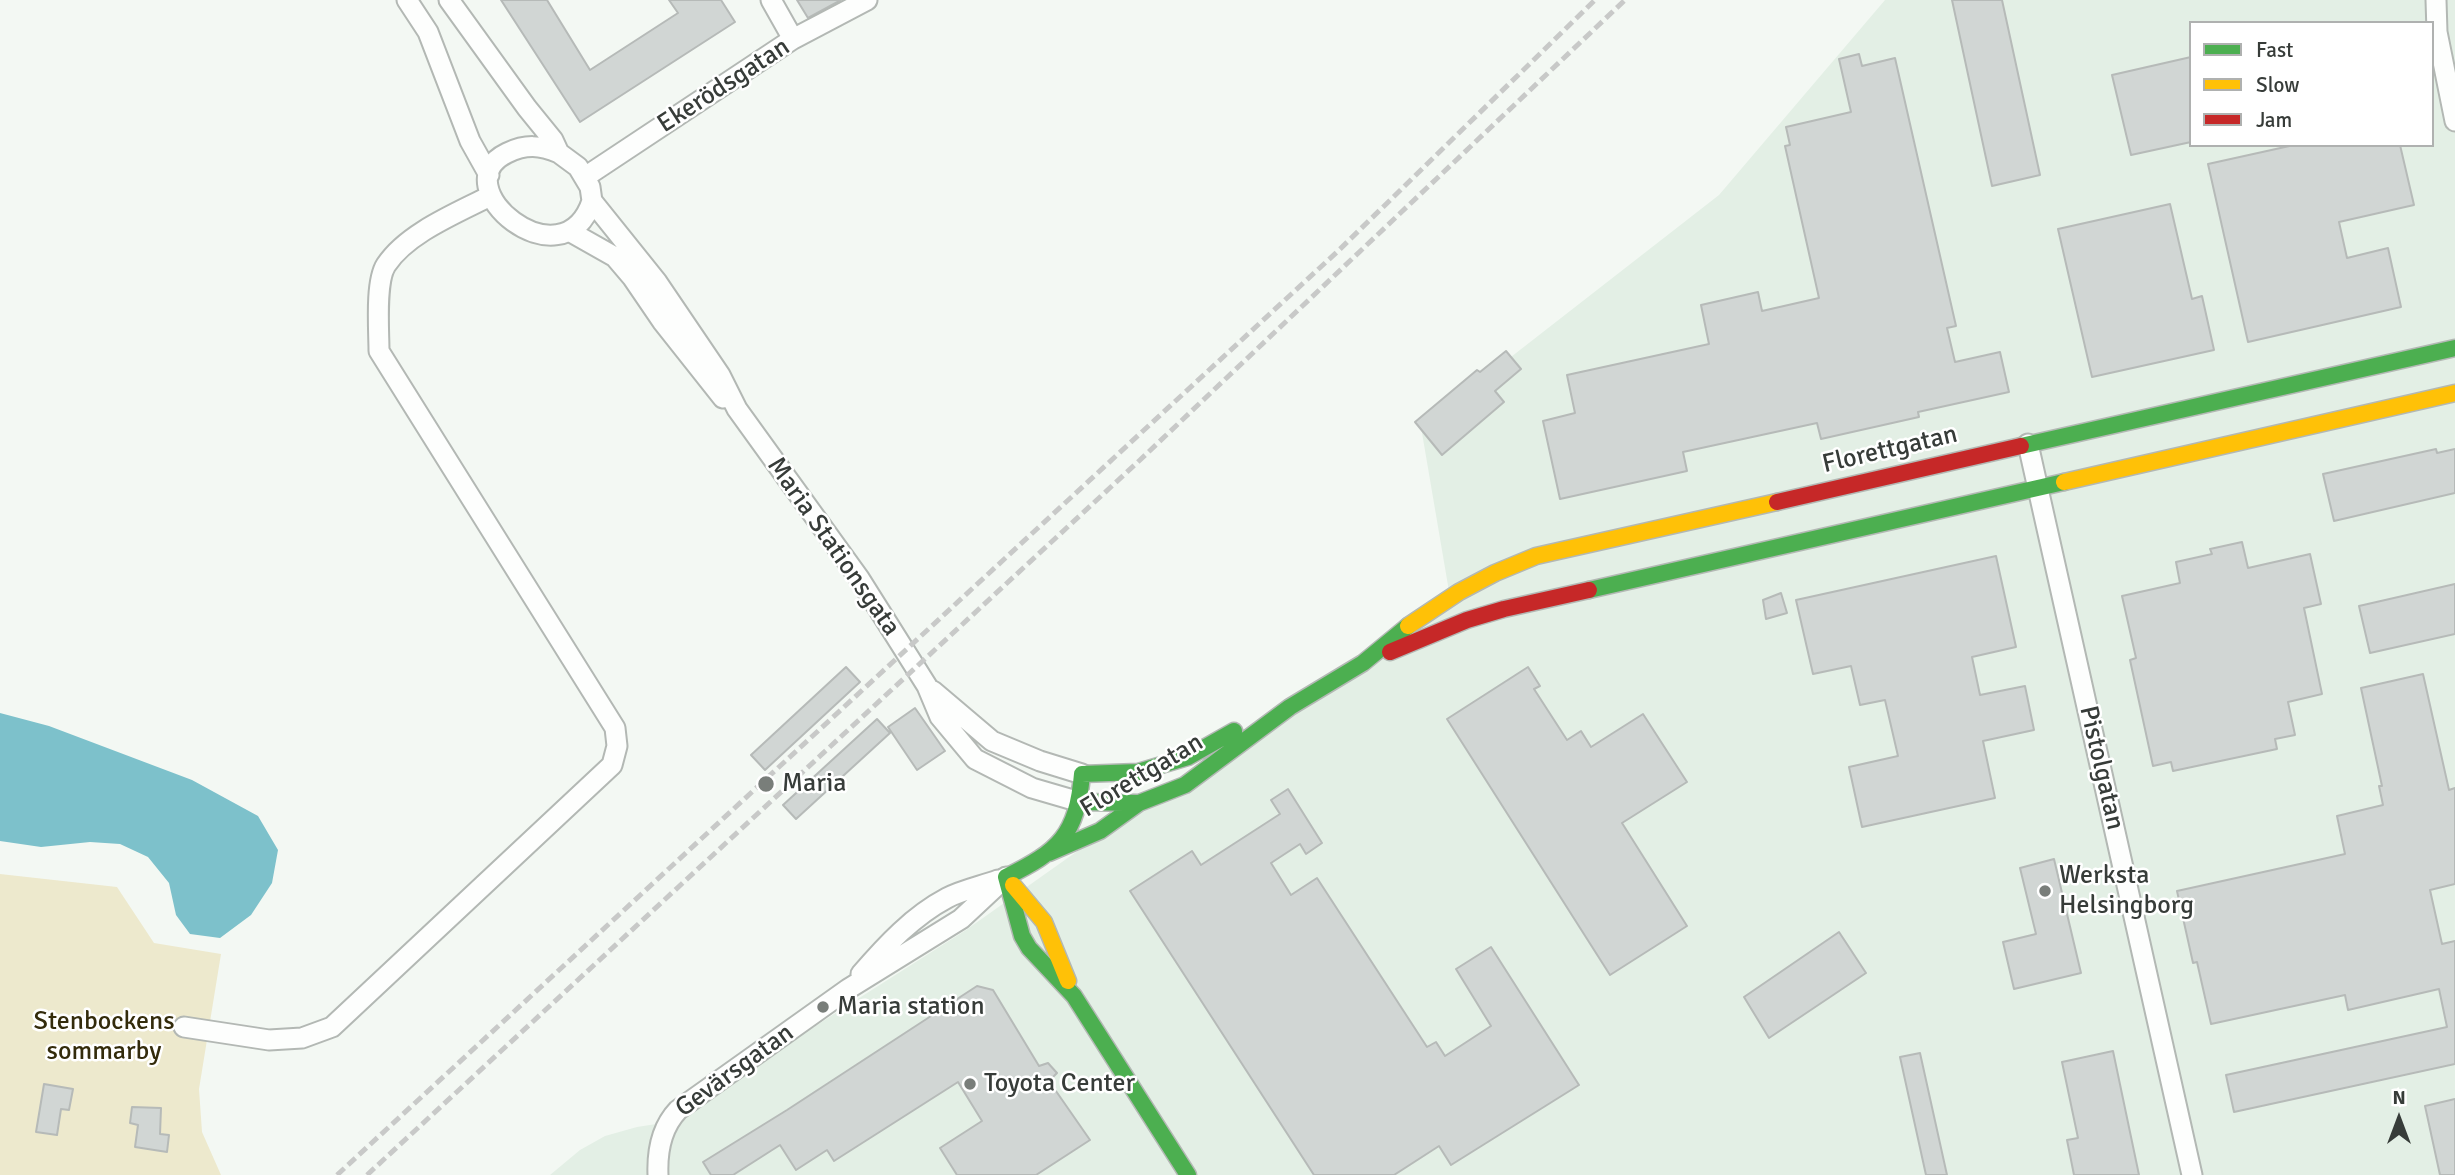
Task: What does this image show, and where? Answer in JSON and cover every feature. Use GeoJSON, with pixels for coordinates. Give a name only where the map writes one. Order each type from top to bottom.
{"type":"FeatureCollection","features":[{"type":"Feature","properties":{"kind":"street"},"geometry":{"type":"LineString","coordinates":[[184,1027],[269,1040],[302,1038],[332,1027],[612,765],[617,746],[615,728],[379,351],[378,304],[385,266],[416,234],[490,196],[489,175],[470,141],[428,33],[407,0]]}},
{"type":"Feature","properties":{"kind":"street","name":"Maria Stationsgata"},"geometry":{"type":"LineString","coordinates":[[449,0],[519,98],[553,140],[559,153],[578,167],[590,187],[592,201],[657,282],[720,375],[737,409],[859,578],[927,686],[940,717],[975,760],[1032,788],[1080,802],[1139,803]]}},
{"type":"Feature","properties":{"kind":"street"},"geometry":{"type":"LineString","coordinates":[[771,0],[793,39]]}},
{"type":"Feature","properties":{"kind":"street","name":"Ekerödsgatan"},"geometry":{"type":"LineString","coordinates":[[584,177],[793,39],[867,0]]}},
{"type":"Feature","properties":{"kind":"street"},"geometry":{"type":"LineString","coordinates":[[2436,0],[2437,32],[2455,121]]}},
{"type":"Feature","properties":{"kind":"street"},"geometry":{"type":"LineString","coordinates":[[489,175],[502,155],[515,149],[534,145],[559,153]]}},
{"type":"Feature","properties":{"kind":"street","name":"Maria Stationsgata"},"geometry":{"type":"LineString","coordinates":[[490,196],[500,211],[519,226],[543,234],[569,231],[615,257],[721,397],[737,409]]}},
{"type":"Feature","properties":{"kind":"street"},"geometry":{"type":"LineString","coordinates":[[569,231],[588,214],[592,201]]}},
{"type":"Feature","properties":{"kind":"street","name":"Florettgatan"},"geometry":{"type":"LineString","coordinates":[[1363,663],[1409,625],[1459,592],[1536,556],[2455,348]]}},
{"type":"Feature","properties":{"kind":"street","name":"Florettgatan"},"geometry":{"type":"LineString","coordinates":[[1049,853],[1100,831],[1139,803],[1185,785],[1290,707],[1363,663],[1429,635],[1504,608],[2455,393]]}},
{"type":"Feature","properties":{"kind":"street","name":"Pistolgatan"},"geometry":{"type":"LineString","coordinates":[[2028,444],[2192,1175]]}},
{"type":"Feature","properties":{"kind":"street","name":"Maria Stationsgata"},"geometry":{"type":"LineString","coordinates":[[927,686],[992,741],[1040,761],[1082,774],[1138,772]]}},
{"type":"Feature","properties":{"kind":"street","name":"Florettgatan"},"geometry":{"type":"LineString","coordinates":[[1138,772],[1188,757],[1233,732],[1290,707]]}},
{"type":"Feature","properties":{"kind":"street","name":"Gevärsgatan"},"geometry":{"type":"LineString","coordinates":[[657,1175],[664,1130],[678,1110],[848,989],[885,946],[918,916],[948,897],[1006,877],[1049,853],[1065,836],[1080,802],[1082,774]]}},
{"type":"Feature","properties":{"kind":"street"},"geometry":{"type":"LineString","coordinates":[[1006,877],[1044,922],[1074,996]]}},
{"type":"Feature","properties":{"kind":"street"},"geometry":{"type":"LineString","coordinates":[[1006,877],[1023,936],[1030,948],[1074,996],[1188,1175]]}},
{"type":"Feature","properties":{"kind":"shaded area"},"geometry":{"type":"Polygon","coordinates":[[[1885,0],[2455,0],[2455,1175],[550,1175],[580,1150],[605,1136],[663,1123],[966,930],[1086,845],[1451,603],[1421,427],[1719,195],[1885,0]]]}},
{"type":"Feature","properties":{"kind":"green space","name":"Stenbockens sommarby"},"geometry":{"type":"Polygon","coordinates":[[[0,874],[117,887],[154,943],[221,954],[199,1089],[202,1132],[221,1175],[0,1175],[0,874]]]}},
{"type":"Feature","properties":{"kind":"water"},"geometry":{"type":"Polygon","coordinates":[[[0,713],[49,726],[192,780],[258,816],[278,850],[272,883],[251,915],[220,938],[190,934],[176,915],[169,883],[148,857],[120,844],[90,842],[41,847],[0,841],[0,713]]]}},
{"type":"Feature","properties":{"kind":"building"},"geometry":{"type":"Polygon","coordinates":[[[501,0],[547,0],[590,70],[678,13],[669,0],[721,0],[735,22],[580,122],[501,0]]]}},
{"type":"Feature","properties":{"kind":"building"},"geometry":{"type":"Polygon","coordinates":[[[797,0],[841,0],[808,18],[797,0]]]}},
{"type":"Feature","properties":{"kind":"building"},"geometry":{"type":"Polygon","coordinates":[[[1952,0],[2002,0],[2040,175],[1992,186],[1952,0]]]}},
{"type":"Feature","properties":{"kind":"building"},"geometry":{"type":"Polygon","coordinates":[[[1859,54],[1862,66],[1895,58],[1956,326],[1947,328],[1955,362],[2000,352],[2009,392],[1918,412],[1919,417],[1821,439],[1817,423],[1683,452],[1687,471],[1560,499],[1543,421],[1575,413],[1567,375],[1709,344],[1701,305],[1758,292],[1762,311],[1819,298],[1785,146],[1790,145],[1786,127],[1851,112],[1839,59],[1859,54]]]}},
{"type":"Feature","properties":{"kind":"building"},"geometry":{"type":"Polygon","coordinates":[[[2189,57],[2189,142],[2131,155],[2112,75],[2189,57]]]}},
{"type":"Feature","properties":{"kind":"building"},"geometry":{"type":"Polygon","coordinates":[[[2285,147],[2400,147],[2414,205],[2339,222],[2347,258],[2388,248],[2401,307],[2248,342],[2208,164],[2285,147]]]}},
{"type":"Feature","properties":{"kind":"building"},"geometry":{"type":"Polygon","coordinates":[[[2170,204],[2192,299],[2202,296],[2214,350],[2092,377],[2058,229],[2170,204]]]}},
{"type":"Feature","properties":{"kind":"building"},"geometry":{"type":"Polygon","coordinates":[[[1506,351],[1521,369],[1495,391],[1504,402],[1442,455],[1415,422],[1477,370],[1480,372],[1506,351]]]}},
{"type":"Feature","properties":{"kind":"building"},"geometry":{"type":"Polygon","coordinates":[[[2436,449],[2437,453],[2455,449],[2455,493],[2334,521],[2323,474],[2436,449]]]}},
{"type":"Feature","properties":{"kind":"building"},"geometry":{"type":"Polygon","coordinates":[[[2242,542],[2248,568],[2310,554],[2321,604],[2304,608],[2322,694],[2288,702],[2295,735],[2275,739],[2277,749],[2173,771],[2171,762],[2153,766],[2130,660],[2136,658],[2122,596],[2180,583],[2176,562],[2212,554],[2210,549],[2242,542]]]}},
{"type":"Feature","properties":{"kind":"building"},"geometry":{"type":"Polygon","coordinates":[[[1996,556],[2016,647],[1972,657],[1980,695],[2025,686],[2034,730],[1983,741],[1995,798],[1862,827],[1849,767],[1898,756],[1885,700],[1860,705],[1851,666],[1813,674],[1796,600],[1996,556]]]}},
{"type":"Feature","properties":{"kind":"building"},"geometry":{"type":"Polygon","coordinates":[[[2455,584],[2455,634],[2370,653],[2359,606],[2455,584]]]}},
{"type":"Feature","properties":{"kind":"building"},"geometry":{"type":"Polygon","coordinates":[[[1781,593],[1787,613],[1766,619],[1763,600],[1781,593]]]}},
{"type":"Feature","properties":{"kind":"building"},"geometry":{"type":"Polygon","coordinates":[[[846,667],[860,682],[765,770],[751,755],[846,667]]]}},
{"type":"Feature","properties":{"kind":"building"},"geometry":{"type":"Polygon","coordinates":[[[1528,667],[1540,686],[1534,689],[1567,740],[1581,731],[1591,747],[1643,714],[1687,782],[1622,823],[1687,926],[1610,975],[1447,719],[1528,667]]]}},
{"type":"Feature","properties":{"kind":"building"},"geometry":{"type":"Polygon","coordinates":[[[2423,674],[2449,790],[2455,788],[2455,884],[2430,890],[2442,944],[2455,941],[2455,1064],[2234,1112],[2226,1075],[2447,1027],[2439,989],[2348,1010],[2345,995],[2211,1024],[2197,962],[2193,963],[2177,891],[2345,854],[2337,816],[2383,805],[2379,786],[2382,786],[2361,688],[2423,674]]]}},
{"type":"Feature","properties":{"kind":"building"},"geometry":{"type":"Polygon","coordinates":[[[915,708],[945,751],[917,770],[888,727],[915,708]]]}},
{"type":"Feature","properties":{"kind":"building"},"geometry":{"type":"Polygon","coordinates":[[[877,719],[890,733],[796,819],[783,805],[877,719]]]}},
{"type":"Feature","properties":{"kind":"building"},"geometry":{"type":"Polygon","coordinates":[[[1288,789],[1322,843],[1306,854],[1300,844],[1271,863],[1291,895],[1317,878],[1427,1047],[1436,1042],[1445,1056],[1491,1026],[1456,969],[1491,947],[1579,1085],[1451,1165],[1439,1146],[1394,1175],[1314,1175],[1130,891],[1192,851],[1201,865],[1280,814],[1271,800],[1288,789]]]}},
{"type":"Feature","properties":{"kind":"building"},"geometry":{"type":"Polygon","coordinates":[[[2054,859],[2081,973],[2014,989],[2003,942],[2036,934],[2020,868],[2054,859]]]}},
{"type":"Feature","properties":{"kind":"building"},"geometry":{"type":"Polygon","coordinates":[[[1839,932],[1866,973],[1769,1038],[1744,997],[1839,932]]]}},
{"type":"Feature","properties":{"kind":"building"},"geometry":{"type":"Polygon","coordinates":[[[977,986],[993,990],[1039,1066],[1048,1063],[1057,1073],[1049,1081],[1090,1140],[1036,1175],[957,1175],[940,1148],[982,1121],[958,1082],[834,1161],[827,1150],[796,1170],[780,1145],[733,1175],[711,1175],[703,1162],[977,986]]]}},
{"type":"Feature","properties":{"kind":"building"},"geometry":{"type":"Polygon","coordinates":[[[2113,1051],[2139,1175],[2074,1175],[2067,1140],[2078,1138],[2062,1062],[2113,1051]]]}},
{"type":"Feature","properties":{"kind":"building"},"geometry":{"type":"Polygon","coordinates":[[[1920,1053],[1947,1175],[1926,1175],[1900,1057],[1920,1053]]]}},
{"type":"Feature","properties":{"kind":"building"},"geometry":{"type":"Polygon","coordinates":[[[44,1084],[73,1089],[69,1110],[61,1109],[57,1135],[36,1132],[44,1084]]]}},
{"type":"Feature","properties":{"kind":"building"},"geometry":{"type":"Polygon","coordinates":[[[2455,1099],[2455,1175],[2440,1175],[2425,1106],[2455,1099]]]}},
{"type":"Feature","properties":{"kind":"building"},"geometry":{"type":"Polygon","coordinates":[[[132,1107],[161,1108],[160,1134],[169,1135],[167,1152],[135,1147],[138,1125],[130,1123],[132,1107]]]}},
{"type":"Feature","properties":{"kind":"railway"},"geometry":{"type":"LineString","coordinates":[[337,1175],[1338,251],[1595,0]]}},
{"type":"Feature","properties":{"kind":"railway"},"geometry":{"type":"LineString","coordinates":[[367,1175],[1140,460],[1625,0]]}},
{"type":"Feature","properties":{"kind":"traffic: fast"},"geometry":{"type":"LineString","coordinates":[[2021,446],[2455,348]]}},
{"type":"Feature","properties":{"kind":"traffic: fast"},"geometry":{"type":"LineString","coordinates":[[1589,590],[2064,482]]}},
{"type":"Feature","properties":{"kind":"traffic: fast"},"geometry":{"type":"LineString","coordinates":[[1049,853],[1100,831],[1139,803],[1185,785],[1290,707],[1363,663],[1408,626]]}},
{"type":"Feature","properties":{"kind":"traffic: fast"},"geometry":{"type":"LineString","coordinates":[[1006,877],[1040,859],[1062,839],[1075,812],[1082,774],[1138,772],[1188,757],[1234,731]]}},
{"type":"Feature","properties":{"kind":"traffic: fast"},"geometry":{"type":"LineString","coordinates":[[1080,802],[1139,803]]}},
{"type":"Feature","properties":{"kind":"traffic: fast"},"geometry":{"type":"LineString","coordinates":[[1006,877],[1022,936],[1029,948],[1074,996],[1188,1175]]}},
{"type":"Feature","properties":{"kind":"traffic: slow"},"geometry":{"type":"LineString","coordinates":[[2064,482],[2455,393]]}},
{"type":"Feature","properties":{"kind":"traffic: slow"},"geometry":{"type":"LineString","coordinates":[[1408,626],[1459,592],[1536,556],[1777,502]]}},
{"type":"Feature","properties":{"kind":"traffic: slow"},"geometry":{"type":"LineString","coordinates":[[1013,885],[1044,922],[1068,981]]}},
{"type":"Feature","properties":{"kind":"traffic: jam"},"geometry":{"type":"LineString","coordinates":[[1777,502],[2021,446]]}},
{"type":"Feature","properties":{"kind":"traffic: jam"},"geometry":{"type":"LineString","coordinates":[[1390,652],[1467,620],[1589,590]]}},
{"type":"Feature","properties":{"kind":"place","name":"Maria"},"geometry":{"type":"Point","coordinates":[766,784]}},
{"type":"Feature","properties":{"kind":"place","name":"Werksta Helsingborg"},"geometry":{"type":"Point","coordinates":[2045,891]}},
{"type":"Feature","properties":{"kind":"place","name":"Maria station"},"geometry":{"type":"Point","coordinates":[823,1007]}},
{"type":"Feature","properties":{"kind":"place","name":"Toyota Center"},"geometry":{"type":"Point","coordinates":[970,1084]}}]}
